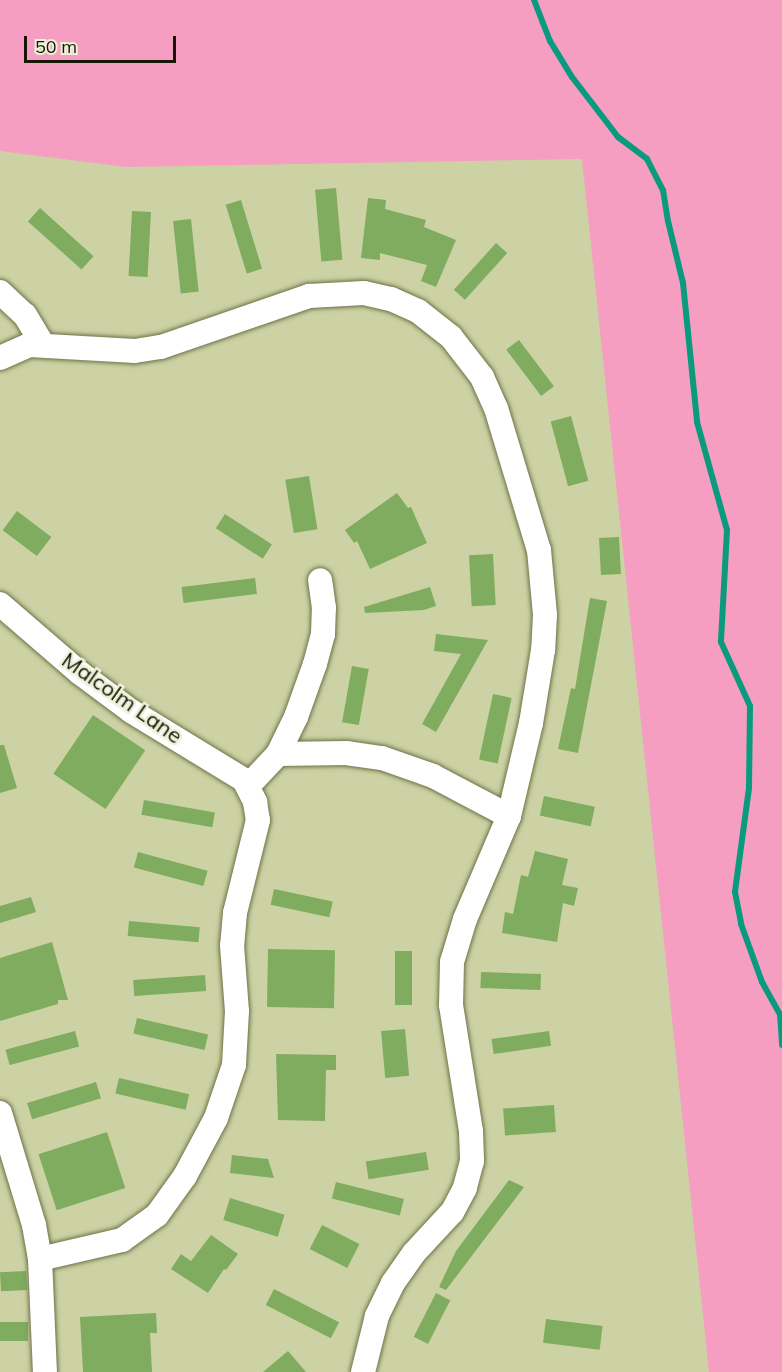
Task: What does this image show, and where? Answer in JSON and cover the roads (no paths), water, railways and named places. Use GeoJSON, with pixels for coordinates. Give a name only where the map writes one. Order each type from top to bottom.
{"type":"FeatureCollection","features":[{"type":"Feature","properties":{"kind":"street"},"geometry":{"type":"LineString","coordinates":[[0,292],[25,315],[43,345]]}},
{"type":"Feature","properties":{"kind":"street"},"geometry":{"type":"LineString","coordinates":[[0,358],[29,345],[135,351],[161,347],[309,296],[341,293],[391,299],[418,311],[451,337],[482,377],[496,408],[539,550],[545,615],[543,650],[531,723],[509,816],[465,919],[451,969],[451,1005],[471,1131],[472,1161],[467,1179],[452,1212],[414,1253],[393,1283],[377,1316],[363,1372]]}},
{"type":"Feature","properties":{"kind":"street"},"geometry":{"type":"LineString","coordinates":[[40,1259],[122,1240],[157,1215],[185,1176],[216,1118],[234,1065],[237,1047],[232,945],[235,913],[258,820],[255,801],[248,786],[278,754],[296,717],[323,634],[324,608],[320,580]]}},
{"type":"Feature","properties":{"kind":"street","name":"Malcolm Lane"},"geometry":{"type":"LineString","coordinates":[[0,604],[80,673],[114,698],[238,775],[248,786]]}},
{"type":"Feature","properties":{"kind":"street"},"geometry":{"type":"LineString","coordinates":[[278,754],[346,753],[382,758],[433,776],[509,816]]}},
{"type":"Feature","properties":{"kind":"street"},"geometry":{"type":"LineString","coordinates":[[0,1113],[34,1225],[40,1259],[45,1372]]}},
{"type":"Feature","properties":{"kind":"waterway"},"geometry":{"type":"LineString","coordinates":[[534,0],[550,41],[572,77],[618,137],[647,159],[663,190],[683,283],[697,422],[727,530],[721,642],[750,706],[749,788],[735,892],[741,924],[762,982],[780,1014],[782,1045]]}}]}
